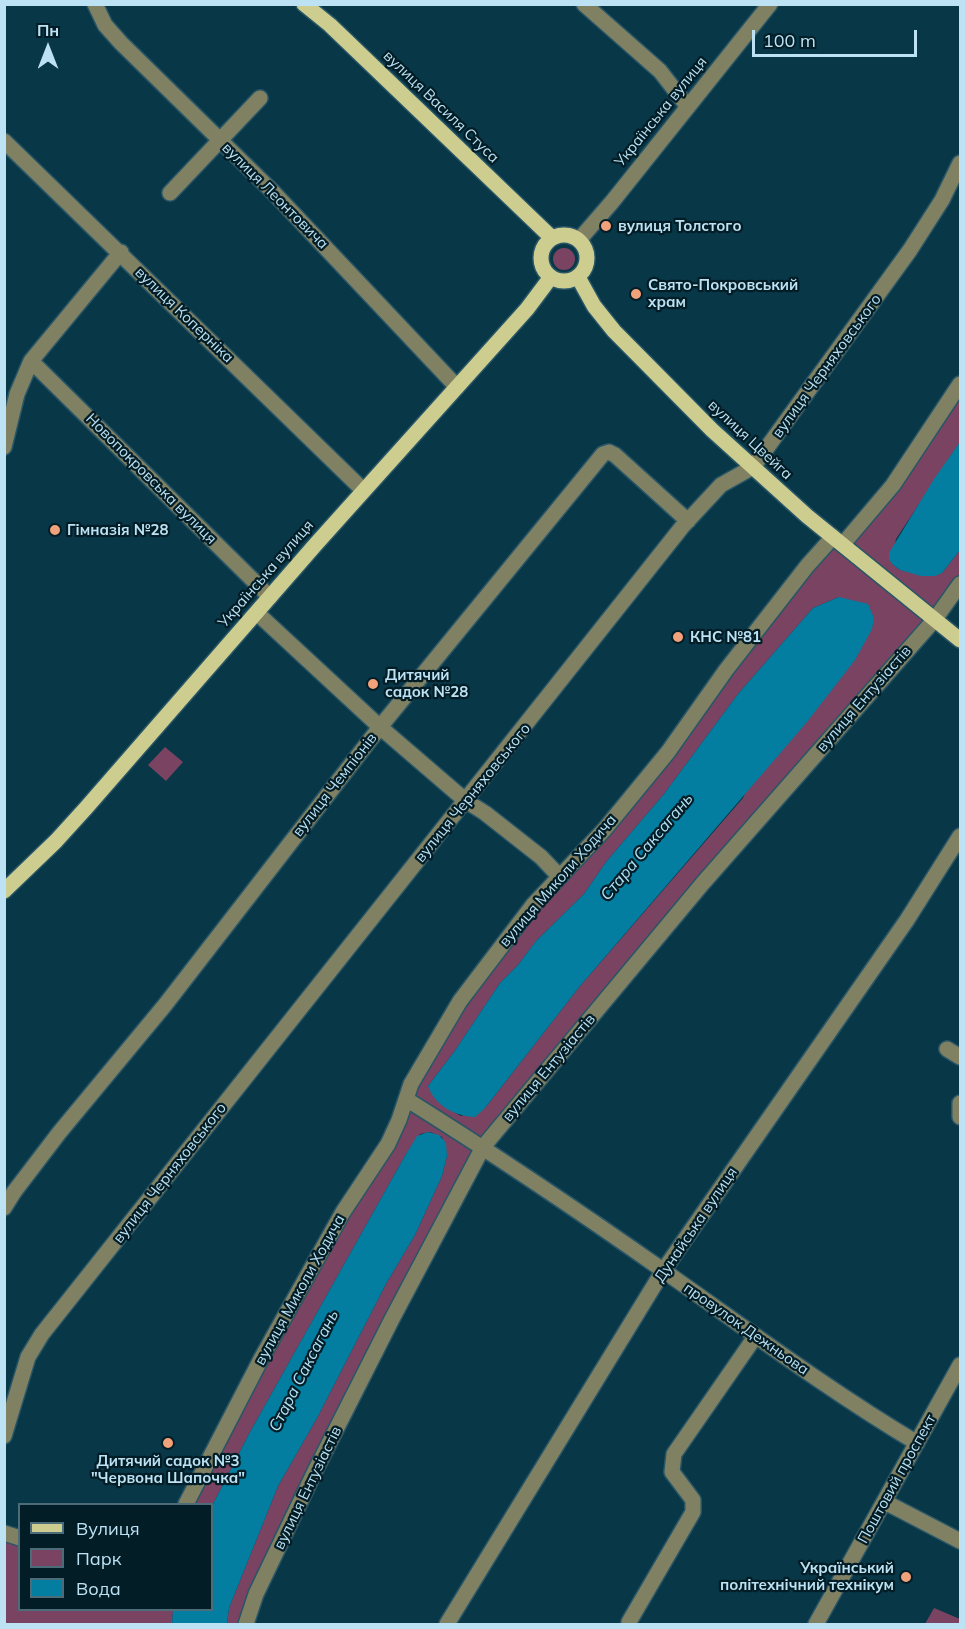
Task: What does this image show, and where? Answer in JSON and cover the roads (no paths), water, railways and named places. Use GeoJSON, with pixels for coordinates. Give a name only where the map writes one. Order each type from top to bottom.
{"type":"FeatureCollection","features":[{"type":"Feature","properties":{"kind":"main road","name":"вулиця Василя Стуса"},"geometry":{"type":"LineString","coordinates":[[304,4],[330,25],[552,238]]}},
{"type":"Feature","properties":{"kind":"main road"},"geometry":{"type":"LineString","coordinates":[[565,235],[579,240],[585,248],[587,259],[585,269],[573,280],[561,281],[551,277],[543,269],[540,258],[544,246],[552,238],[565,235]]}},
{"type":"Feature","properties":{"kind":"main road","name":"Українська вулиця"},"geometry":{"type":"LineString","coordinates":[[4,891],[56,841],[363,490],[527,309],[551,277]]}},
{"type":"Feature","properties":{"kind":"main road","name":"вулиця Цвейга"},"geometry":{"type":"LineString","coordinates":[[578,277],[594,306],[614,331],[712,430],[807,516],[960,640]]}},
{"type":"Feature","properties":{"kind":"street","name":"вулиця Леонтовича"},"geometry":{"type":"LineString","coordinates":[[95,4],[105,25],[121,43],[272,191],[457,387]]}},
{"type":"Feature","properties":{"kind":"street"},"geometry":{"type":"LineString","coordinates":[[584,4],[660,71],[688,107]]}},
{"type":"Feature","properties":{"kind":"street","name":"Українська вулиця"},"geometry":{"type":"LineString","coordinates":[[579,240],[770,4]]}},
{"type":"Feature","properties":{"kind":"street"},"geometry":{"type":"LineString","coordinates":[[170,193],[260,98]]}},
{"type":"Feature","properties":{"kind":"street","name":"вулиця Коперніка"},"geometry":{"type":"LineString","coordinates":[[4,141],[121,252],[363,490]]}},
{"type":"Feature","properties":{"kind":"street","name":"вулиця Черняховського"},"geometry":{"type":"LineString","coordinates":[[4,1436],[28,1357],[42,1334],[688,521],[721,485],[753,468],[910,250],[942,200],[960,163]]}},
{"type":"Feature","properties":{"kind":"street"},"geometry":{"type":"LineString","coordinates":[[4,447],[17,394],[31,361],[121,252]]}},
{"type":"Feature","properties":{"kind":"street","name":"Новопокровська вулиця"},"geometry":{"type":"LineString","coordinates":[[31,361],[270,597]]}},
{"type":"Feature","properties":{"kind":"street","name":"вулиця Миколи Ходича"},"geometry":{"type":"LineString","coordinates":[[187,1503],[261,1359],[343,1212],[388,1144],[411,1084],[460,1001],[513,930],[604,830],[668,752],[807,566],[838,541],[893,485],[960,384]]}},
{"type":"Feature","properties":{"kind":"street","name":"вулиця Чемпіонів"},"geometry":{"type":"LineString","coordinates":[[4,1208],[59,1133],[165,1005],[380,727],[603,454],[609,452],[615,454],[688,521]]}},
{"type":"Feature","properties":{"kind":"street","name":"вулиця Ентузіастів"},"geometry":{"type":"LineString","coordinates":[[246,1624],[256,1594],[315,1471],[483,1147],[703,883],[935,618],[960,584]]}},
{"type":"Feature","properties":{"kind":"street"},"geometry":{"type":"LineString","coordinates":[[257,613],[380,727],[466,801],[541,857],[560,877]]}},
{"type":"Feature","properties":{"kind":"street","name":"Дунайська вулиця"},"geometry":{"type":"LineString","coordinates":[[447,1624],[663,1270],[907,920],[960,836]]}},
{"type":"Feature","properties":{"kind":"street","name":"провулок Дежньова"},"geometry":{"type":"LineString","coordinates":[[406,1099],[483,1147],[663,1270],[755,1337],[917,1443]]}},
{"type":"Feature","properties":{"kind":"street"},"geometry":{"type":"LineString","coordinates":[[960,1103],[960,1116]]}},
{"type":"Feature","properties":{"kind":"street"},"geometry":{"type":"LineString","coordinates":[[629,1622],[693,1512],[693,1500],[672,1472],[674,1454],[755,1337]]}},
{"type":"Feature","properties":{"kind":"street","name":"Поштовий проспект"},"geometry":{"type":"LineString","coordinates":[[816,1624],[960,1365]]}},
{"type":"Feature","properties":{"kind":"street"},"geometry":{"type":"LineString","coordinates":[[885,1502],[960,1541]]}},
{"type":"Feature","properties":{"kind":"water"},"geometry":{"type":"Polygon","coordinates":[[[960,442],[960,550],[942,573],[935,576],[921,576],[900,570],[892,564],[889,553],[934,479],[960,442]]]}},
{"type":"Feature","properties":{"kind":"water","name":"Стара Саксагань"},"geometry":{"type":"Polygon","coordinates":[[[839,597],[868,604],[874,618],[872,629],[855,660],[807,722],[580,986],[485,1108],[475,1117],[460,1115],[447,1109],[435,1099],[428,1086],[454,1052],[500,983],[518,965],[536,941],[584,894],[606,862],[664,794],[738,694],[813,608],[839,597]]]}},
{"type":"Feature","properties":{"kind":"water","name":"Стара Саксагань"},"geometry":{"type":"Polygon","coordinates":[[[428,1132],[439,1135],[446,1143],[447,1156],[442,1176],[415,1235],[387,1282],[317,1418],[278,1486],[229,1608],[227,1624],[172,1624],[173,1611],[213,1611],[213,1504],[250,1432],[417,1136],[428,1132]]]}},
{"type":"Feature","properties":{"kind":"place","name":"вулиця Толстого"},"geometry":{"type":"Point","coordinates":[606,226]}},
{"type":"Feature","properties":{"kind":"place","name":"Свято-Покровський храм"},"geometry":{"type":"Point","coordinates":[636,294]}},
{"type":"Feature","properties":{"kind":"place","name":"Гімназія №28"},"geometry":{"type":"Point","coordinates":[55,530]}},
{"type":"Feature","properties":{"kind":"place","name":"КНС №81"},"geometry":{"type":"Point","coordinates":[678,637]}},
{"type":"Feature","properties":{"kind":"place","name":"Дитячий садок №28"},"geometry":{"type":"Point","coordinates":[373,684]}},
{"type":"Feature","properties":{"kind":"place","name":"Дитячий садок №3 \"Червона Шапочка\""},"geometry":{"type":"Point","coordinates":[168,1443]}},
{"type":"Feature","properties":{"kind":"place","name":"Український політехнічний технікум"},"geometry":{"type":"Point","coordinates":[906,1577]}}]}
